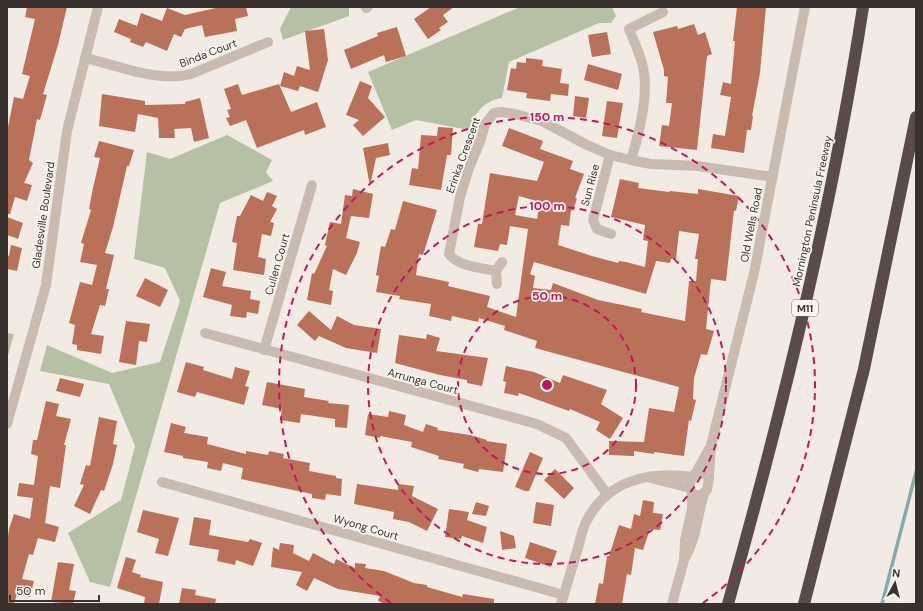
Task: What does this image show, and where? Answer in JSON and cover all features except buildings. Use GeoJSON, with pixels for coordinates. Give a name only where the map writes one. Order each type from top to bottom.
{"type":"FeatureCollection","features":[{"type":"Feature","properties":{"kind":"highway","name":"Mornington Peninsula Freeway"},"geometry":{"type":"LineString","coordinates":[[728,604],[769,457],[814,271],[834,170],[863,7]]}},
{"type":"Feature","properties":{"kind":"highway"},"geometry":{"type":"LineString","coordinates":[[804,604],[864,369],[916,117]]}},
{"type":"Feature","properties":{"kind":"street","name":"Gladesville Boulevard"},"geometry":{"type":"LineString","coordinates":[[7,424],[46,285],[67,131],[98,7]]}},
{"type":"Feature","properties":{"kind":"street","name":"Old Wells Road"},"geometry":{"type":"LineString","coordinates":[[709,478],[711,445],[754,273],[805,7]]}},
{"type":"Feature","properties":{"kind":"street"},"geometry":{"type":"LineString","coordinates":[[631,160],[638,136],[644,100],[644,68],[630,29],[663,12]]}},
{"type":"Feature","properties":{"kind":"street","name":"Binda Court"},"geometry":{"type":"LineString","coordinates":[[85,58],[157,75],[178,77],[191,74],[268,42]]}},
{"type":"Feature","properties":{"kind":"street","name":"Erinka Crescent"},"geometry":{"type":"LineString","coordinates":[[496,271],[461,262],[452,258],[449,254],[460,197],[469,168],[481,139],[485,124],[489,117],[494,113],[502,112],[542,121],[587,145],[610,155],[631,160],[651,164],[698,166],[773,177]]}},
{"type":"Feature","properties":{"kind":"street","name":"Sun Rise"},"geometry":{"type":"LineString","coordinates":[[610,155],[593,220],[597,230],[611,234]]}},
{"type":"Feature","properties":{"kind":"street","name":"Cullen Court"},"geometry":{"type":"LineString","coordinates":[[264,350],[312,185]]}},
{"type":"Feature","properties":{"kind":"street"},"geometry":{"type":"LineString","coordinates":[[497,284],[496,271],[502,262]]}},
{"type":"Feature","properties":{"kind":"street","name":"Arrunga Court"},"geometry":{"type":"LineString","coordinates":[[205,333],[536,424],[566,438],[607,494]]}},
{"type":"Feature","properties":{"kind":"street","name":"Old Wells Road"},"geometry":{"type":"LineString","coordinates":[[694,475],[711,445]]}},
{"type":"Feature","properties":{"kind":"street"},"geometry":{"type":"LineString","coordinates":[[563,600],[585,523],[595,506],[607,494],[631,481],[667,474],[694,475],[703,472],[709,478],[709,485],[704,494],[697,518],[696,536],[684,560],[672,604]]}},
{"type":"Feature","properties":{"kind":"street"},"geometry":{"type":"LineString","coordinates":[[684,560],[685,540],[692,509],[691,490],[694,475]]}},
{"type":"Feature","properties":{"kind":"street"},"geometry":{"type":"LineString","coordinates":[[650,478],[691,490],[697,495],[704,494]]}},
{"type":"Feature","properties":{"kind":"street","name":"Wyong Court"},"geometry":{"type":"LineString","coordinates":[[162,482],[563,600]]}},
{"type":"Feature","properties":{"kind":"green space"},"geometry":{"type":"Polygon","coordinates":[[[291,7],[349,7],[349,16],[283,40],[280,29],[291,7]]]}},
{"type":"Feature","properties":{"kind":"green space"},"geometry":{"type":"Polygon","coordinates":[[[520,7],[612,7],[616,16],[611,23],[599,23],[509,62],[502,98],[485,105],[477,113],[469,130],[416,120],[392,130],[368,72],[520,7]]]}},
{"type":"Feature","properties":{"kind":"green space"},"geometry":{"type":"Polygon","coordinates":[[[227,135],[272,160],[266,172],[273,181],[220,203],[110,587],[90,582],[68,533],[121,500],[135,446],[109,384],[40,371],[47,345],[112,373],[160,362],[180,301],[165,268],[134,259],[147,152],[170,159],[227,135]]]}},
{"type":"Feature","properties":{"kind":"green space"},"geometry":{"type":"Polygon","coordinates":[[[7,333],[14,334],[7,359],[7,333]]]}},
{"type":"Feature","properties":{"kind":"waterway"},"geometry":{"type":"LineString","coordinates":[[882,604],[916,472]]}}]}
